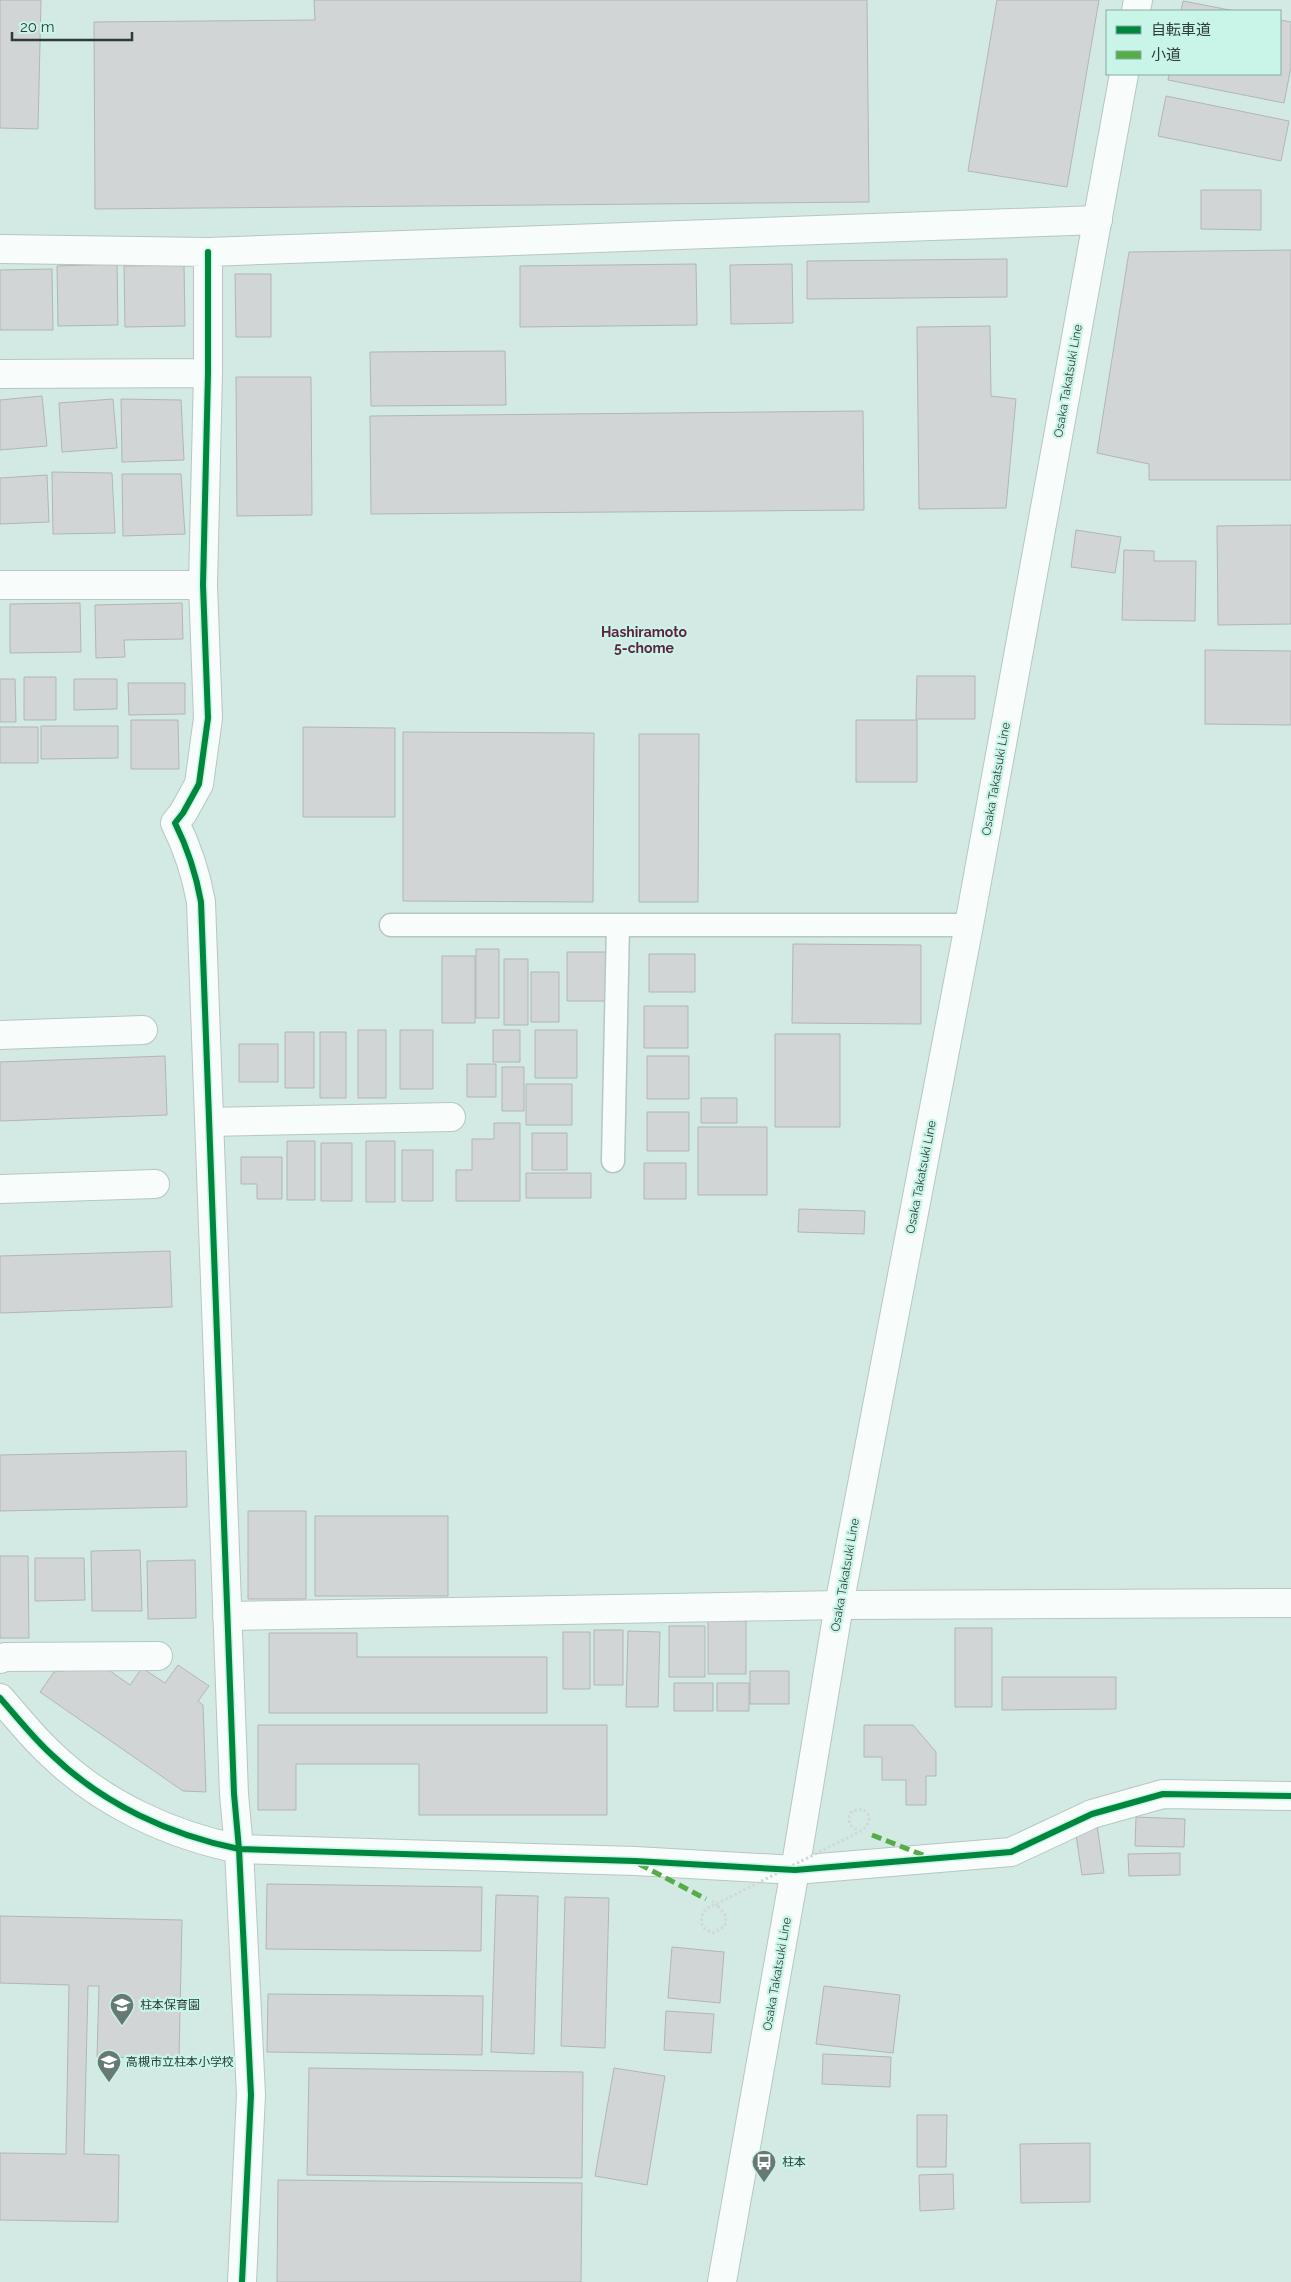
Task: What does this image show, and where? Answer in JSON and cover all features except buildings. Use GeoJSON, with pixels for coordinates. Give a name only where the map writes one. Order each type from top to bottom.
{"type":"FeatureCollection","features":[{"type":"Feature","properties":{"kind":"street","name":"Osaka Takatsuki Line"},"geometry":{"type":"LineString","coordinates":[[722,2282],[796,1870],[839,1604],[969,926],[1124,75]]}},
{"type":"Feature","properties":{"kind":"street"},"geometry":{"type":"LineString","coordinates":[[0,249],[208,252],[1098,220]]}},
{"type":"Feature","properties":{"kind":"street"},"geometry":{"type":"LineString","coordinates":[[208,252],[208,373],[203,584],[208,718],[199,784],[183,813],[175,823],[195,871],[201,902],[234,1794],[239,1848],[251,2095],[242,2282]]}},
{"type":"Feature","properties":{"kind":"street"},"geometry":{"type":"LineString","coordinates":[[0,374],[208,373]]}},
{"type":"Feature","properties":{"kind":"street"},"geometry":{"type":"LineString","coordinates":[[0,585],[203,584]]}},
{"type":"Feature","properties":{"kind":"street"},"geometry":{"type":"LineString","coordinates":[[0,1035],[143,1030]]}},
{"type":"Feature","properties":{"kind":"street"},"geometry":{"type":"LineString","coordinates":[[209,1122],[451,1117]]}},
{"type":"Feature","properties":{"kind":"street"},"geometry":{"type":"LineString","coordinates":[[0,1188],[155,1184]]}},
{"type":"Feature","properties":{"kind":"street"},"geometry":{"type":"LineString","coordinates":[[227,1616],[839,1604],[1291,1603]]}},
{"type":"Feature","properties":{"kind":"street"},"geometry":{"type":"LineString","coordinates":[[0,1659],[5,1657],[158,1656]]}},
{"type":"Feature","properties":{"kind":"street"},"geometry":{"type":"LineString","coordinates":[[0,1698],[52,1756],[113,1801],[150,1822],[186,1835],[239,1848],[635,1861],[796,1870],[1010,1852],[1092,1814],[1163,1794],[1291,1796]]}},
{"type":"Feature","properties":{"kind":"lane"},"geometry":{"type":"LineString","coordinates":[[391,925],[969,926]]}},
{"type":"Feature","properties":{"kind":"lane"},"geometry":{"type":"LineString","coordinates":[[613,1161],[618,925]]}},
{"type":"Feature","properties":{"kind":"path"},"geometry":{"type":"LineString","coordinates":[[718,1906],[726,1916],[726,1926],[713,1933],[704,1929],[701,1923],[703,1912],[708,1908],[861,1831],[867,1826],[869,1819],[865,1810],[858,1808],[852,1811],[848,1820],[852,1827],[857,1830]]}},
{"type":"Feature","properties":{"kind":"marked path"},"geometry":{"type":"LineString","coordinates":[[872,1835],[928,1857]]}},
{"type":"Feature","properties":{"kind":"marked path"},"geometry":{"type":"LineString","coordinates":[[639,1864],[706,1899]]}},
{"type":"Feature","properties":{"kind":"cycle path"},"geometry":{"type":"LineString","coordinates":[[208,252],[208,373],[203,585],[208,718],[199,784],[183,813],[175,823],[191,862],[201,902],[234,1794],[239,1849],[251,2095],[242,2282]]}},
{"type":"Feature","properties":{"kind":"cycle path"},"geometry":{"type":"LineString","coordinates":[[0,1698],[52,1755],[72,1773],[115,1803],[163,1826],[213,1843],[239,1849],[635,1861],[795,1870],[1011,1852],[1092,1814],[1163,1794],[1291,1796]]}},
{"type":"Feature","properties":{"kind":"place","name":"柱本保育園"},"geometry":{"type":"Point","coordinates":[122,2026]}},
{"type":"Feature","properties":{"kind":"place","name":"高槻市立柱本小学校"},"geometry":{"type":"Point","coordinates":[109,2083]}},
{"type":"Feature","properties":{"kind":"place","name":"柱本"},"geometry":{"type":"Point","coordinates":[764,2183]}},
{"type":"Feature","properties":{"kind":"district","name":"Hashiramoto 5-chome"},"geometry":{"type":"Point","coordinates":[644,640]}}]}
